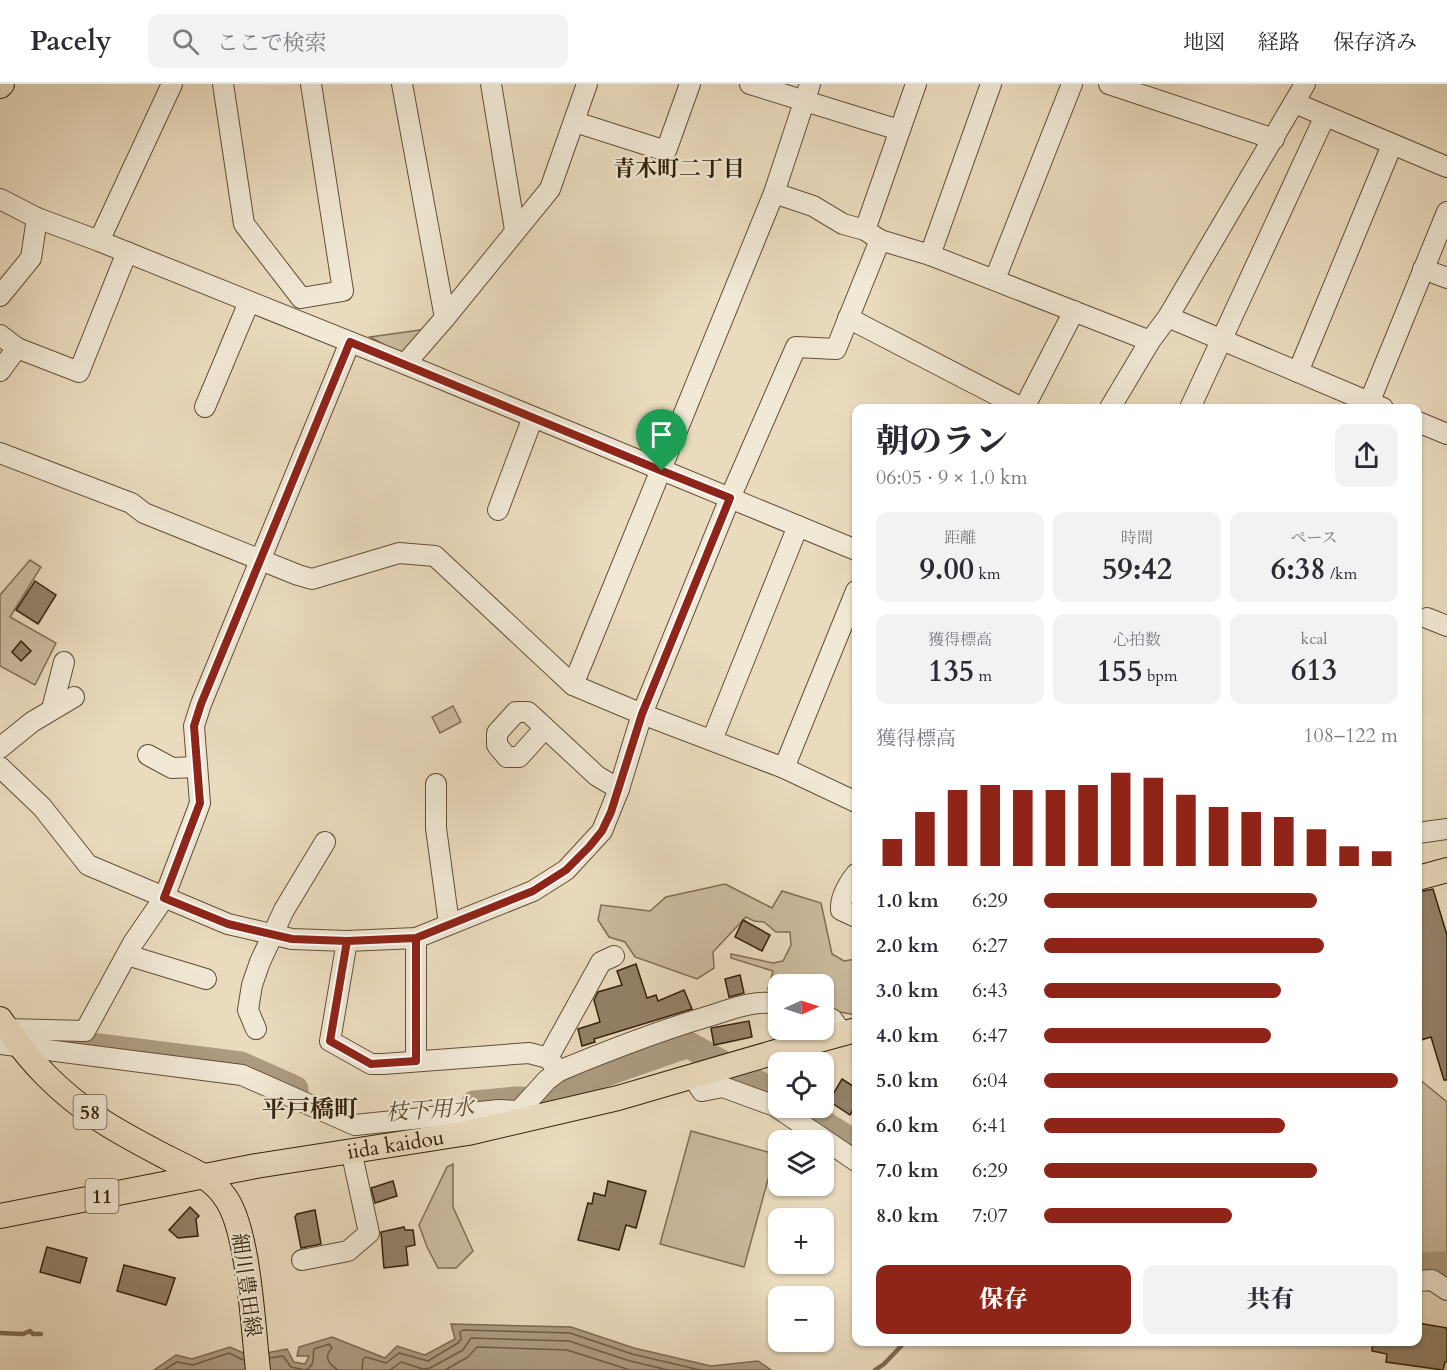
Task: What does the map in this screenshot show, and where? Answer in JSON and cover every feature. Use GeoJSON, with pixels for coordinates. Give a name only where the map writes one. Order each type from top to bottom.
{"type":"FeatureCollection","features":[{"type":"Feature","properties":{"kind":"main road"},"geometry":{"type":"LineString","coordinates":[[1422,877],[1447,870]]}},
{"type":"Feature","properties":{"kind":"main road","name":"iida kaidou"},"geometry":{"type":"LineString","coordinates":[[0,1216],[351,1150],[447,1137],[521,1113],[697,1076],[850,1032]]}},
{"type":"Feature","properties":{"kind":"main road","name":"58"},"geometry":{"type":"LineString","coordinates":[[6,1034],[55,1087],[103,1121],[205,1176]]}},
{"type":"Feature","properties":{"kind":"main road","name":"細川豊田線"},"geometry":{"type":"LineString","coordinates":[[205,1176],[226,1197],[240,1230],[258,1370]]}},
{"type":"Feature","properties":{"kind":"street"},"geometry":{"type":"LineString","coordinates":[[99,241],[172,84]]}},
{"type":"Feature","properties":{"kind":"street"},"geometry":{"type":"LineString","coordinates":[[223,84],[244,224],[301,298]]}},
{"type":"Feature","properties":{"kind":"street"},"geometry":{"type":"LineString","coordinates":[[289,317],[301,298],[344,291],[312,84]]}},
{"type":"Feature","properties":{"kind":"street"},"geometry":{"type":"LineString","coordinates":[[402,84],[445,318]]}},
{"type":"Feature","properties":{"kind":"street"},"geometry":{"type":"LineString","coordinates":[[491,84],[515,230]]}},
{"type":"Feature","properties":{"kind":"street"},"geometry":{"type":"LineString","coordinates":[[405,364],[550,189],[587,84]]}},
{"type":"Feature","properties":{"kind":"street"},"geometry":{"type":"LineString","coordinates":[[575,122],[666,151],[690,84]]}},
{"type":"Feature","properties":{"kind":"street"},"geometry":{"type":"LineString","coordinates":[[750,84],[807,93],[899,130]]}},
{"type":"Feature","properties":{"kind":"street"},"geometry":{"type":"LineString","coordinates":[[0,767],[42,807],[88,865],[228,924],[292,939],[347,941],[416,938],[533,891],[566,870],[602,831],[619,789],[642,714],[730,498],[796,347],[836,349],[848,318],[872,235],[899,130],[916,84]]}},
{"type":"Feature","properties":{"kind":"street"},"geometry":{"type":"LineString","coordinates":[[930,255],[991,84]]}},
{"type":"Feature","properties":{"kind":"street"},"geometry":{"type":"LineString","coordinates":[[995,279],[1072,84]]}},
{"type":"Feature","properties":{"kind":"street"},"geometry":{"type":"LineString","coordinates":[[1109,84],[1274,139]]}},
{"type":"Feature","properties":{"kind":"street"},"geometry":{"type":"LineString","coordinates":[[1112,404],[1150,341],[1168,317],[1274,139],[1298,90],[1325,116],[1447,167]]}},
{"type":"Feature","properties":{"kind":"street"},"geometry":{"type":"LineString","coordinates":[[573,685],[774,193],[807,93]]}},
{"type":"Feature","properties":{"kind":"street"},"geometry":{"type":"LineString","coordinates":[[1192,404],[1325,116]]}},
{"type":"Feature","properties":{"kind":"street"},"geometry":{"type":"LineString","coordinates":[[1298,372],[1392,145]]}},
{"type":"Feature","properties":{"kind":"street"},"geometry":{"type":"LineString","coordinates":[[774,193],[813,206],[843,224],[995,279],[1150,341]]}},
{"type":"Feature","properties":{"kind":"street"},"geometry":{"type":"LineString","coordinates":[[0,200],[37,219],[99,241],[289,317],[852,548]]}},
{"type":"Feature","properties":{"kind":"street"},"geometry":{"type":"LineString","coordinates":[[1374,404],[1423,269],[1446,214]]}},
{"type":"Feature","properties":{"kind":"street"},"geometry":{"type":"LineString","coordinates":[[0,296],[31,258],[37,219]]}},
{"type":"Feature","properties":{"kind":"street"},"geometry":{"type":"LineString","coordinates":[[0,335],[17,348],[79,372],[127,252]]}},
{"type":"Feature","properties":{"kind":"street"},"geometry":{"type":"LineString","coordinates":[[1423,269],[1447,279]]}},
{"type":"Feature","properties":{"kind":"street"},"geometry":{"type":"LineString","coordinates":[[205,407],[249,302]]}},
{"type":"Feature","properties":{"kind":"street"},"geometry":{"type":"LineString","coordinates":[[1025,404],[1074,311]]}},
{"type":"Feature","properties":{"kind":"street"},"geometry":{"type":"LineString","coordinates":[[1168,317],[1369,404]]}},
{"type":"Feature","properties":{"kind":"street"},"geometry":{"type":"LineString","coordinates":[[848,318],[1015,404]]}},
{"type":"Feature","properties":{"kind":"street"},"geometry":{"type":"LineString","coordinates":[[6,1034],[85,1031],[127,955],[164,898],[200,803],[194,726],[201,704],[350,342]]}},
{"type":"Feature","properties":{"kind":"street"},"geometry":{"type":"LineString","coordinates":[[0,371],[17,348]]}},
{"type":"Feature","properties":{"kind":"street"},"geometry":{"type":"LineString","coordinates":[[498,510],[533,417]]}},
{"type":"Feature","properties":{"kind":"street"},"geometry":{"type":"LineString","coordinates":[[1422,423],[1446,430]]}},
{"type":"Feature","properties":{"kind":"street"},"geometry":{"type":"LineString","coordinates":[[0,453],[131,503],[144,513],[312,579],[399,553],[435,556],[573,685],[784,768],[852,800]]}},
{"type":"Feature","properties":{"kind":"street"},"geometry":{"type":"LineString","coordinates":[[712,740],[798,526]]}},
{"type":"Feature","properties":{"kind":"street"},"geometry":{"type":"LineString","coordinates":[[784,768],[852,601]]}},
{"type":"Feature","properties":{"kind":"street"},"geometry":{"type":"LineString","coordinates":[[1427,618],[1447,626]]}},
{"type":"Feature","properties":{"kind":"street"},"geometry":{"type":"LineString","coordinates":[[52,709],[64,662]]}},
{"type":"Feature","properties":{"kind":"street"},"geometry":{"type":"LineString","coordinates":[[0,748],[32,722],[74,697]]}},
{"type":"Feature","properties":{"kind":"street"},"geometry":{"type":"LineString","coordinates":[[545,728],[597,776],[619,789]]}},
{"type":"Feature","properties":{"kind":"street"},"geometry":{"type":"LineString","coordinates":[[148,755],[172,768],[196,767]]}},
{"type":"Feature","properties":{"kind":"street"},"geometry":{"type":"LineString","coordinates":[[436,784],[436,828],[449,924]]}},
{"type":"Feature","properties":{"kind":"street"},"geometry":{"type":"LineString","coordinates":[[1422,832],[1446,825]]}},
{"type":"Feature","properties":{"kind":"street"},"geometry":{"type":"LineString","coordinates":[[256,1029],[248,1010],[252,985],[272,934],[325,842]]}},
{"type":"Feature","properties":{"kind":"street"},"geometry":{"type":"LineString","coordinates":[[852,880],[841,903],[842,910],[852,915]]}},
{"type":"Feature","properties":{"kind":"street"},"geometry":{"type":"LineString","coordinates":[[416,938],[416,1061]]}},
{"type":"Feature","properties":{"kind":"street"},"geometry":{"type":"LineString","coordinates":[[347,941],[330,1041],[371,1064],[529,1053],[553,1065],[750,1004],[768,1003]]}},
{"type":"Feature","properties":{"kind":"street"},"geometry":{"type":"LineString","coordinates":[[127,955],[206,979]]}},
{"type":"Feature","properties":{"kind":"street"},"geometry":{"type":"LineString","coordinates":[[6,1034],[242,1075],[355,1125],[499,1110],[521,1113],[547,1080],[601,962],[614,956]]}},
{"type":"Feature","properties":{"kind":"street"},"geometry":{"type":"LineString","coordinates":[[834,1020],[850,1032]]}},
{"type":"Feature","properties":{"kind":"street"},"geometry":{"type":"LineString","coordinates":[[697,1076],[702,1091],[723,1087],[775,1106],[852,1158]]}},
{"type":"Feature","properties":{"kind":"street"},"geometry":{"type":"LineString","coordinates":[[302,1260],[348,1251],[369,1233],[351,1150]]}},
{"type":"Feature","properties":{"kind":"street"},"geometry":{"type":"LineString","coordinates":[[1422,1281],[1432,1280],[1447,1290]]}},
{"type":"Feature","properties":{"kind":"shaded area"},"geometry":{"type":"Polygon","coordinates":[[[427,329],[405,356],[370,337],[427,329]]]}},
{"type":"Feature","properties":{"kind":"shaded area"},"geometry":{"type":"Polygon","coordinates":[[[30,560],[41,567],[10,617],[56,643],[35,685],[0,666],[0,595],[30,560]]]}},
{"type":"Feature","properties":{"kind":"shaded area"},"geometry":{"type":"Polygon","coordinates":[[[453,706],[461,722],[440,733],[432,717],[453,706]]]}},
{"type":"Feature","properties":{"kind":"shaded area"},"geometry":{"type":"Polygon","coordinates":[[[725,884],[772,908],[782,891],[821,903],[832,954],[844,961],[852,960],[852,1014],[834,1011],[834,974],[772,974],[773,971],[731,958],[731,954],[773,963],[783,961],[791,945],[790,932],[776,932],[764,922],[746,917],[713,952],[714,968],[697,979],[635,957],[625,942],[609,937],[598,920],[601,905],[650,911],[666,897],[725,884]]]}},
{"type":"Feature","properties":{"kind":"shaded area"},"geometry":{"type":"Polygon","coordinates":[[[1422,1081],[1447,1102],[1447,1256],[1422,1257],[1422,1081]]]}},
{"type":"Feature","properties":{"kind":"shaded area"},"geometry":{"type":"Polygon","coordinates":[[[691,1131],[768,1152],[768,1180],[744,1267],[660,1244],[691,1131]]]}},
{"type":"Feature","properties":{"kind":"shaded area"},"geometry":{"type":"Polygon","coordinates":[[[453,1164],[453,1207],[473,1251],[456,1268],[438,1268],[419,1225],[447,1167],[453,1164]]]}},
{"type":"Feature","properties":{"kind":"water"},"geometry":{"type":"Polygon","coordinates":[[[451,1324],[571,1327],[634,1348],[711,1366],[758,1361],[771,1370],[154,1370],[176,1355],[192,1359],[230,1347],[250,1356],[287,1349],[294,1362],[305,1364],[309,1356],[297,1356],[299,1347],[332,1337],[385,1358],[397,1346],[425,1355],[455,1339],[451,1324]]]}},
{"type":"Feature","properties":{"kind":"building"},"geometry":{"type":"Polygon","coordinates":[[[35,581],[56,595],[38,624],[16,610],[35,581]]]}},
{"type":"Feature","properties":{"kind":"building"},"geometry":{"type":"Polygon","coordinates":[[[21,641],[31,651],[21,661],[12,652],[21,641]]]}},
{"type":"Feature","properties":{"kind":"building"},"geometry":{"type":"Polygon","coordinates":[[[1433,889],[1447,935],[1447,1080],[1444,1080],[1431,1037],[1422,1040],[1422,891],[1433,889]]]}},
{"type":"Feature","properties":{"kind":"building"},"geometry":{"type":"Polygon","coordinates":[[[743,920],[770,935],[762,951],[735,937],[743,920]]]}},
{"type":"Feature","properties":{"kind":"building"},"geometry":{"type":"Polygon","coordinates":[[[636,964],[647,998],[656,995],[658,1001],[684,990],[692,1009],[594,1039],[595,1042],[582,1046],[578,1029],[600,1022],[594,1000],[598,992],[622,985],[617,971],[636,964]]]}},
{"type":"Feature","properties":{"kind":"building"},"geometry":{"type":"Polygon","coordinates":[[[740,975],[744,993],[729,997],[725,979],[740,975]]]}},
{"type":"Feature","properties":{"kind":"building"},"geometry":{"type":"Polygon","coordinates":[[[749,1021],[752,1037],[714,1045],[711,1028],[749,1021]]]}},
{"type":"Feature","properties":{"kind":"building"},"geometry":{"type":"Polygon","coordinates":[[[842,1079],[852,1085],[850,1115],[834,1104],[834,1093],[842,1079]]]}},
{"type":"Feature","properties":{"kind":"building"},"geometry":{"type":"Polygon","coordinates":[[[393,1181],[397,1196],[375,1203],[371,1188],[393,1181]]]}},
{"type":"Feature","properties":{"kind":"building"},"geometry":{"type":"Polygon","coordinates":[[[608,1181],[646,1191],[636,1228],[626,1225],[619,1250],[578,1240],[588,1203],[592,1204],[594,1193],[605,1196],[608,1181]]]}},
{"type":"Feature","properties":{"kind":"building"},"geometry":{"type":"Polygon","coordinates":[[[190,1207],[199,1216],[196,1219],[198,1236],[178,1238],[169,1230],[190,1207]]]}},
{"type":"Feature","properties":{"kind":"building"},"geometry":{"type":"Polygon","coordinates":[[[315,1210],[321,1244],[301,1248],[295,1217],[297,1214],[315,1210]]]}},
{"type":"Feature","properties":{"kind":"building"},"geometry":{"type":"Polygon","coordinates":[[[404,1227],[405,1230],[413,1230],[415,1245],[406,1247],[408,1265],[384,1268],[381,1232],[404,1227]]]}},
{"type":"Feature","properties":{"kind":"building"},"geometry":{"type":"Polygon","coordinates":[[[47,1247],[87,1258],[80,1283],[40,1272],[47,1247]]]}},
{"type":"Feature","properties":{"kind":"building"},"geometry":{"type":"Polygon","coordinates":[[[124,1265],[175,1278],[166,1305],[117,1291],[124,1265]]]}},
{"type":"Feature","properties":{"kind":"building"},"geometry":{"type":"Polygon","coordinates":[[[1422,1324],[1447,1328],[1447,1362],[1443,1370],[1386,1362],[1387,1354],[1372,1351],[1372,1346],[1422,1346],[1422,1324]]]}},
{"type":"Feature","properties":{"kind":"waterway","name":"枝下用水"},"geometry":{"type":"LineString","coordinates":[[35,1039],[241,1065],[295,1089]]}},
{"type":"Feature","properties":{"kind":"waterway","name":"枝下用水"},"geometry":{"type":"LineString","coordinates":[[474,1104],[517,1100],[543,1101],[586,1080],[689,1045],[768,1089]]}},
{"type":"Feature","properties":{"kind":"waterway","name":"枝下用水"},"geometry":{"type":"LineString","coordinates":[[814,1118],[852,1142]]}},
{"type":"Feature","properties":{"kind":"waterway","name":"枝下用水"},"geometry":{"type":"LineString","coordinates":[[1422,1266],[1447,1265]]}},
{"type":"Feature","properties":{"kind":"waterway"},"geometry":{"type":"LineString","coordinates":[[0,1333],[23,1334],[30,1331],[33,1334],[41,1334]]}},
{"type":"Feature","properties":{"kind":"waterway"},"geometry":{"type":"LineString","coordinates":[[875,1370],[901,1346]]}},
{"type":"Feature","properties":{"kind":"district","name":"青木町二丁目"},"geometry":{"type":"Point","coordinates":[679,169]}},
{"type":"Feature","properties":{"kind":"district","name":"平戸橋町"},"geometry":{"type":"Point","coordinates":[310,1109]}},
{"type":"Feature","properties":{"kind":"route"},"geometry":{"type":"LineString","coordinates":[[662,471],[350,342],[201,704],[194,726],[200,803],[164,898],[228,924],[292,939],[347,941],[402,940],[416,938],[416,1061],[371,1064],[330,1041],[346,959],[347,941],[416,938],[533,891],[566,870],[602,831],[619,789],[642,714],[730,498],[662,471]]}}]}
